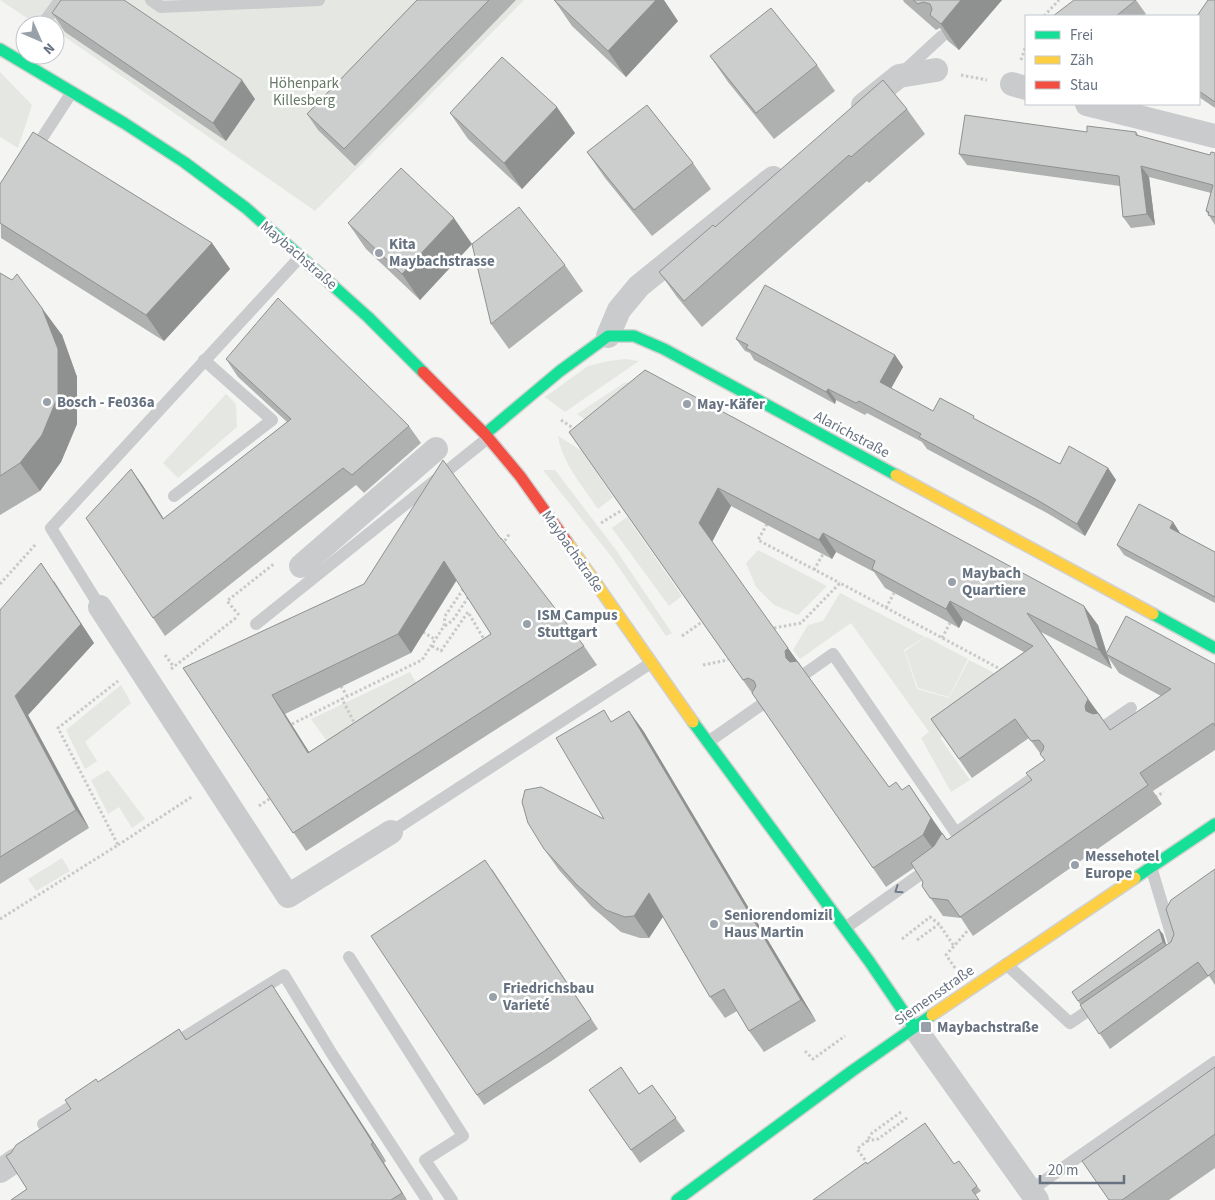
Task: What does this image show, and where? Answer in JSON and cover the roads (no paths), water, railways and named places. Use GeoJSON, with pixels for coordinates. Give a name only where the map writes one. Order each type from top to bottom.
{"type":"FeatureCollection","features":[{"type":"Feature","properties":{"kind":"main road","name":"Maybachstraße"},"geometry":{"type":"LineString","coordinates":[[0,49],[16,54],[72,92],[184,162],[246,208],[368,317],[486,436],[520,476],[651,663],[914,1027]]}},
{"type":"Feature","properties":{"kind":"main road"},"geometry":{"type":"LineString","coordinates":[[486,436],[560,371],[608,336]]}},
{"type":"Feature","properties":{"kind":"main road","name":"Alarichstraße"},"geometry":{"type":"LineString","coordinates":[[608,336],[634,336],[664,349],[1215,648]]}},
{"type":"Feature","properties":{"kind":"main road","name":"Siemensstraße"},"geometry":{"type":"LineString","coordinates":[[677,1200],[914,1027],[1215,824]]}},
{"type":"Feature","properties":{"kind":"street"},"geometry":{"type":"LineString","coordinates":[[846,119],[899,76],[936,70]]}},
{"type":"Feature","properties":{"kind":"street"},"geometry":{"type":"LineString","coordinates":[[1091,105],[1215,136]]}},
{"type":"Feature","properties":{"kind":"street"},"geometry":{"type":"LineString","coordinates":[[608,336],[619,310],[639,286],[792,162]]}},
{"type":"Feature","properties":{"kind":"street"},"geometry":{"type":"LineString","coordinates":[[301,566],[436,449]]}},
{"type":"Feature","properties":{"kind":"street"},"geometry":{"type":"LineString","coordinates":[[100,607],[288,896],[391,832]]}},
{"type":"Feature","properties":{"kind":"street","name":"Maybachstraße"},"geometry":{"type":"LineString","coordinates":[[914,1027],[1034,1195]]}},
{"type":"Feature","properties":{"kind":"lane"},"geometry":{"type":"LineString","coordinates":[[49,15],[60,0]]}},
{"type":"Feature","properties":{"kind":"lane"},"geometry":{"type":"LineString","coordinates":[[151,0],[161,7],[319,0]]}},
{"type":"Feature","properties":{"kind":"lane"},"geometry":{"type":"LineString","coordinates":[[899,76],[942,36]]}},
{"type":"Feature","properties":{"kind":"lane"},"geometry":{"type":"LineString","coordinates":[[29,159],[52,120],[72,92]]}},
{"type":"Feature","properties":{"kind":"lane"},"geometry":{"type":"LineString","coordinates":[[100,607],[51,528],[301,256]]}},
{"type":"Feature","properties":{"kind":"lane"},"geometry":{"type":"LineString","coordinates":[[174,496],[272,420],[204,360]]}},
{"type":"Feature","properties":{"kind":"lane"},"geometry":{"type":"LineString","coordinates":[[256,624],[486,436]]}},
{"type":"Feature","properties":{"kind":"lane"},"geometry":{"type":"LineString","coordinates":[[806,673],[833,654],[956,833]]}},
{"type":"Feature","properties":{"kind":"lane"},"geometry":{"type":"LineString","coordinates":[[391,832],[651,663]]}},
{"type":"Feature","properties":{"kind":"lane"},"geometry":{"type":"LineString","coordinates":[[708,742],[761,705]]}},
{"type":"Feature","properties":{"kind":"lane"},"geometry":{"type":"LineString","coordinates":[[1106,725],[1131,708]]}},
{"type":"Feature","properties":{"kind":"lane"},"geometry":{"type":"LineString","coordinates":[[949,846],[956,833],[1049,766]]}},
{"type":"Feature","properties":{"kind":"lane"},"geometry":{"type":"LineString","coordinates":[[844,928],[942,859]]}},
{"type":"Feature","properties":{"kind":"lane"},"geometry":{"type":"LineString","coordinates":[[1151,868],[1176,950],[1168,956]]}},
{"type":"Feature","properties":{"kind":"lane"},"geometry":{"type":"LineString","coordinates":[[349,956],[463,1136],[425,1160],[452,1200]]}},
{"type":"Feature","properties":{"kind":"lane"},"geometry":{"type":"LineString","coordinates":[[1006,964],[1070,1022],[1111,995]]}},
{"type":"Feature","properties":{"kind":"lane"},"geometry":{"type":"LineString","coordinates":[[159,1052],[284,975],[332,1054],[427,1200]]}},
{"type":"Feature","properties":{"kind":"lane"},"geometry":{"type":"LineString","coordinates":[[1034,1195],[1215,1062]]}},
{"type":"Feature","properties":{"kind":"lane"},"geometry":{"type":"LineString","coordinates":[[43,1124],[93,1093]]}},
{"type":"Feature","properties":{"kind":"place","name":"Kita Maybachstrasse"},"geometry":{"type":"Point","coordinates":[379,253]}},
{"type":"Feature","properties":{"kind":"place","name":"Bosch - Fe036a"},"geometry":{"type":"Point","coordinates":[47,402]}},
{"type":"Feature","properties":{"kind":"place","name":"May-Käfer"},"geometry":{"type":"Point","coordinates":[687,404]}},
{"type":"Feature","properties":{"kind":"place","name":"Maybach Quartiere"},"geometry":{"type":"Point","coordinates":[952,582]}},
{"type":"Feature","properties":{"kind":"place","name":"ISM Campus Stuttgart"},"geometry":{"type":"Point","coordinates":[527,624]}},
{"type":"Feature","properties":{"kind":"place","name":"Messehotel Europe"},"geometry":{"type":"Point","coordinates":[1075,865]}},
{"type":"Feature","properties":{"kind":"place","name":"Seniorendomizil Haus Martin"},"geometry":{"type":"Point","coordinates":[714,924]}},
{"type":"Feature","properties":{"kind":"place","name":"Friedrichsbau Varieté"},"geometry":{"type":"Point","coordinates":[493,997]}},
{"type":"Feature","properties":{"kind":"place","name":"Maybachstraße"},"geometry":{"type":"Point","coordinates":[926,1027]}},
{"type":"Feature","properties":{"kind":"park label","name":"Höhenpark Killesberg"},"geometry":{"type":"Point","coordinates":[304,92]}}]}
